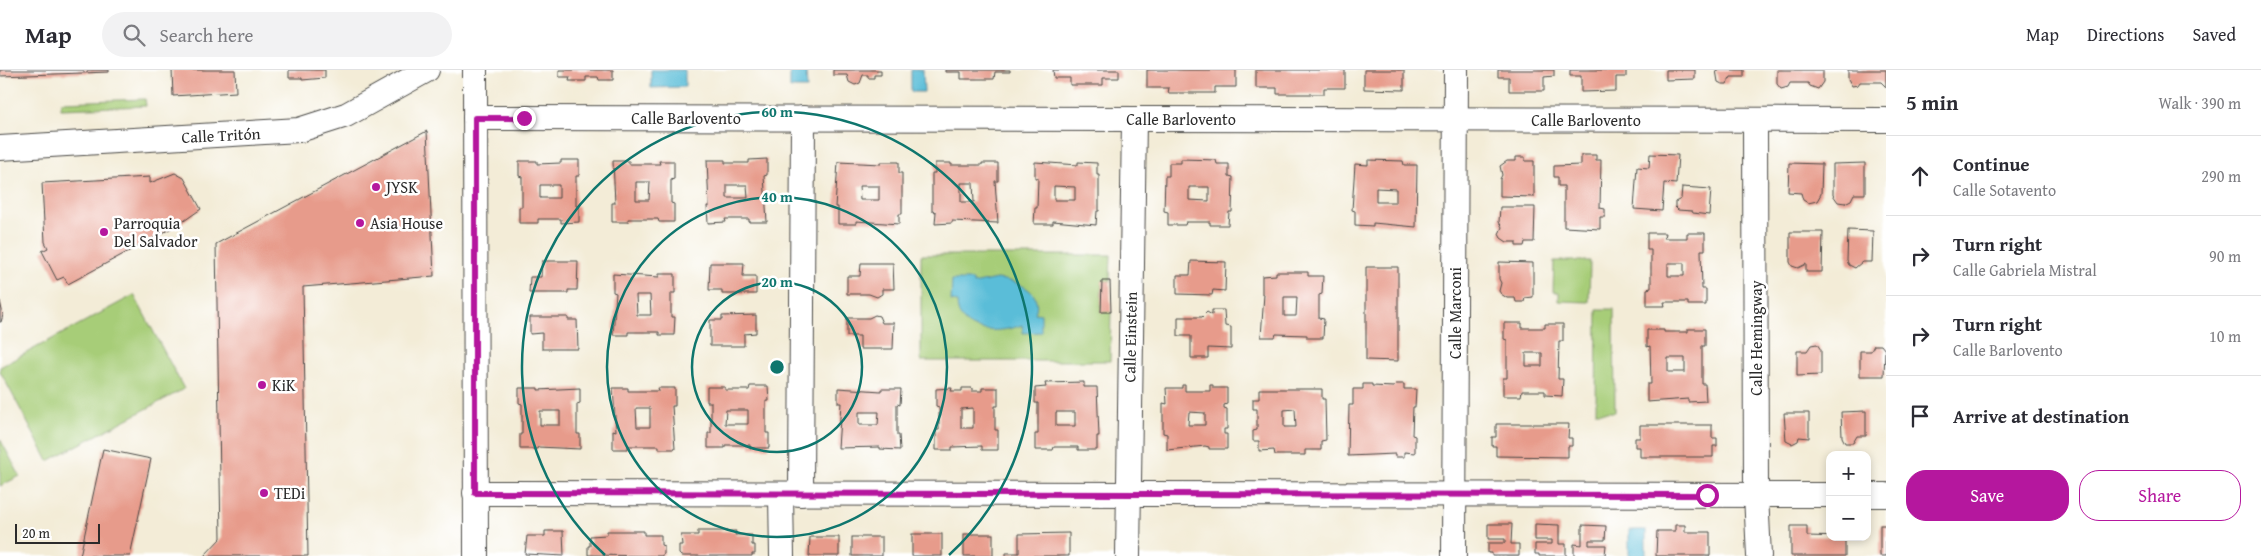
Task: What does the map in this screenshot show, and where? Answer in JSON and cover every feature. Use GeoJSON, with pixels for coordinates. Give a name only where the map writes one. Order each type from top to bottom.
{"type":"FeatureCollection","features":[{"type":"Feature","properties":{"kind":"street","name":"Calle Tritón"},"geometry":{"type":"LineString","coordinates":[[0,148],[299,130],[346,115],[427,70]]}},
{"type":"Feature","properties":{"kind":"street"},"geometry":{"type":"LineString","coordinates":[[475,70],[476,556]]}},
{"type":"Feature","properties":{"kind":"street","name":"Calle Marconi"},"geometry":{"type":"LineString","coordinates":[[1454,556],[1456,70]]}},
{"type":"Feature","properties":{"kind":"street","name":"Calle Barlovento"},"geometry":{"type":"LineString","coordinates":[[475,118],[1886,120]]}},
{"type":"Feature","properties":{"kind":"street"},"geometry":{"type":"LineString","coordinates":[[782,556],[791,494],[803,118]]}},
{"type":"Feature","properties":{"kind":"street","name":"Calle Einstein"},"geometry":{"type":"LineString","coordinates":[[1128,556],[1134,119]]}},
{"type":"Feature","properties":{"kind":"street","name":"Calle Hemingway"},"geometry":{"type":"LineString","coordinates":[[1755,120],[1756,495],[1759,556]]}},
{"type":"Feature","properties":{"kind":"street"},"geometry":{"type":"LineString","coordinates":[[475,493],[1826,495]]}},
{"type":"Feature","properties":{"kind":"street"},"geometry":{"type":"LineString","coordinates":[[1871,495],[1886,495]]}},
{"type":"Feature","properties":{"kind":"green space"},"geometry":{"type":"Polygon","coordinates":[[[145,99],[146,106],[61,109],[61,102],[145,99]]]}},
{"type":"Feature","properties":{"kind":"green space"},"geometry":{"type":"Polygon","coordinates":[[[921,255],[1111,255],[1110,281],[1102,281],[1101,312],[1111,312],[1110,361],[921,361],[921,255]]]}},
{"type":"Feature","properties":{"kind":"green space"},"geometry":{"type":"Polygon","coordinates":[[[1554,261],[1590,261],[1589,302],[1559,301],[1559,292],[1553,292],[1554,261]]]}},
{"type":"Feature","properties":{"kind":"green space"},"geometry":{"type":"Polygon","coordinates":[[[134,295],[184,389],[48,461],[0,371],[0,367],[134,295]]]}},
{"type":"Feature","properties":{"kind":"green space"},"geometry":{"type":"Polygon","coordinates":[[[1597,309],[1614,309],[1615,412],[1596,412],[1597,309]]]}},
{"type":"Feature","properties":{"kind":"green space"},"geometry":{"type":"Polygon","coordinates":[[[0,439],[20,476],[0,486],[0,439]]]}},
{"type":"Feature","properties":{"kind":"water"},"geometry":{"type":"Polygon","coordinates":[[[651,70],[685,70],[685,87],[651,88],[651,70]]]}},
{"type":"Feature","properties":{"kind":"water"},"geometry":{"type":"Polygon","coordinates":[[[790,70],[806,70],[807,88],[790,88],[790,70]]]}},
{"type":"Feature","properties":{"kind":"water"},"geometry":{"type":"Polygon","coordinates":[[[911,70],[923,70],[924,92],[911,92],[911,70]]]}},
{"type":"Feature","properties":{"kind":"water"},"geometry":{"type":"Polygon","coordinates":[[[996,279],[1019,284],[1032,292],[1037,305],[1035,313],[1041,314],[1041,332],[1023,333],[1022,325],[1003,330],[981,329],[964,321],[959,313],[957,302],[951,301],[952,280],[973,280],[973,284],[996,279]]]}},
{"type":"Feature","properties":{"kind":"water"},"geometry":{"type":"Polygon","coordinates":[[[1629,530],[1646,530],[1646,556],[1629,556],[1629,530]]]}},
{"type":"Feature","properties":{"kind":"building"},"geometry":{"type":"Polygon","coordinates":[[[0,70],[109,70],[109,72],[0,76],[0,70]]]}},
{"type":"Feature","properties":{"kind":"building"},"geometry":{"type":"Polygon","coordinates":[[[172,70],[235,70],[236,92],[173,96],[172,70]]]}},
{"type":"Feature","properties":{"kind":"building"},"geometry":{"type":"Polygon","coordinates":[[[289,70],[325,70],[325,78],[302,80],[302,78],[289,78],[289,70]]]}},
{"type":"Feature","properties":{"kind":"building"},"geometry":{"type":"Polygon","coordinates":[[[559,70],[613,70],[613,80],[599,80],[598,77],[586,77],[586,81],[569,81],[570,77],[559,77],[559,70]]]}},
{"type":"Feature","properties":{"kind":"building"},"geometry":{"type":"Polygon","coordinates":[[[833,70],[881,70],[881,75],[874,75],[874,78],[868,78],[868,75],[863,75],[860,83],[855,85],[849,82],[847,75],[833,75],[833,70]]]}},
{"type":"Feature","properties":{"kind":"building"},"geometry":{"type":"Polygon","coordinates":[[[945,70],[1010,70],[1010,72],[995,72],[994,79],[961,79],[961,72],[945,72],[945,70]]]}},
{"type":"Feature","properties":{"kind":"building"},"geometry":{"type":"Polygon","coordinates":[[[1053,70],[1119,70],[1119,78],[1103,78],[1103,85],[1070,85],[1070,78],[1054,78],[1053,70]]]}},
{"type":"Feature","properties":{"kind":"building"},"geometry":{"type":"Polygon","coordinates":[[[1147,70],[1236,70],[1236,87],[1215,87],[1215,93],[1168,93],[1169,88],[1147,88],[1147,70]]]}},
{"type":"Feature","properties":{"kind":"building"},"geometry":{"type":"Polygon","coordinates":[[[1256,70],[1345,70],[1345,88],[1324,88],[1324,94],[1277,94],[1277,88],[1256,88],[1256,70]]]}},
{"type":"Feature","properties":{"kind":"building"},"geometry":{"type":"Polygon","coordinates":[[[1364,70],[1404,70],[1404,90],[1364,89],[1364,70]]]}},
{"type":"Feature","properties":{"kind":"building"},"geometry":{"type":"Polygon","coordinates":[[[1498,70],[1554,70],[1554,76],[1544,77],[1544,91],[1509,91],[1509,77],[1498,77],[1498,70]]]}},
{"type":"Feature","properties":{"kind":"building"},"geometry":{"type":"Polygon","coordinates":[[[1570,70],[1626,70],[1626,77],[1616,77],[1616,91],[1581,92],[1581,76],[1570,76],[1570,70]]]}},
{"type":"Feature","properties":{"kind":"building"},"geometry":{"type":"Polygon","coordinates":[[[1666,70],[1695,70],[1695,79],[1666,80],[1666,70]]]}},
{"type":"Feature","properties":{"kind":"building"},"geometry":{"type":"Polygon","coordinates":[[[1716,70],[1744,70],[1744,77],[1731,77],[1727,84],[1722,84],[1718,82],[1716,70]]]}},
{"type":"Feature","properties":{"kind":"building"},"geometry":{"type":"Polygon","coordinates":[[[1777,70],[1823,70],[1823,82],[1818,89],[1810,86],[1808,83],[1790,83],[1788,87],[1781,89],[1777,84],[1777,70]]]}},
{"type":"Feature","properties":{"kind":"building"},"geometry":{"type":"Polygon","coordinates":[[[1848,70],[1886,70],[1886,87],[1881,82],[1860,82],[1858,85],[1852,86],[1848,79],[1848,70]]]}},
{"type":"Feature","properties":{"kind":"building"},"geometry":{"type":"Polygon","coordinates":[[[427,131],[434,276],[303,287],[308,556],[204,556],[221,538],[216,244],[427,131]]]}},
{"type":"Feature","properties":{"kind":"building"},"geometry":{"type":"Polygon","coordinates":[[[1650,154],[1678,155],[1676,184],[1664,183],[1662,211],[1634,209],[1637,167],[1649,168],[1650,154]]]}},
{"type":"Feature","properties":{"kind":"building"},"geometry":{"type":"Polygon","coordinates":[[[1581,155],[1596,155],[1596,160],[1601,160],[1600,208],[1605,209],[1605,217],[1600,217],[1600,229],[1564,227],[1564,186],[1558,186],[1558,177],[1554,177],[1554,166],[1581,165],[1581,155]]]}},
{"type":"Feature","properties":{"kind":"building"},"geometry":{"type":"Polygon","coordinates":[[[1516,157],[1525,157],[1525,161],[1534,161],[1534,197],[1500,196],[1500,179],[1502,175],[1500,166],[1507,161],[1516,161],[1516,157]]]}},
{"type":"Feature","properties":{"kind":"building"},"geometry":{"type":"Polygon","coordinates":[[[767,159],[767,175],[764,176],[767,222],[749,222],[749,219],[725,219],[726,222],[708,223],[707,160],[725,160],[725,163],[749,163],[749,160],[767,159]],[[727,185],[727,198],[748,198],[747,185],[727,185]]]}},
{"type":"Feature","properties":{"kind":"building"},"geometry":{"type":"Polygon","coordinates":[[[1181,159],[1216,160],[1217,164],[1229,164],[1229,176],[1233,177],[1232,212],[1229,212],[1228,225],[1210,225],[1210,222],[1186,222],[1185,225],[1168,225],[1168,212],[1164,211],[1165,176],[1169,176],[1169,163],[1181,163],[1181,159]],[[1189,187],[1189,200],[1209,201],[1209,187],[1189,187]]]}},
{"type":"Feature","properties":{"kind":"building"},"geometry":{"type":"Polygon","coordinates":[[[561,160],[579,160],[579,176],[576,176],[576,206],[579,206],[579,222],[561,223],[561,219],[538,219],[538,223],[519,223],[519,207],[522,207],[522,177],[519,176],[519,161],[537,161],[537,164],[561,163],[561,160]],[[540,185],[540,198],[559,198],[559,185],[540,185]]]}},
{"type":"Feature","properties":{"kind":"building"},"geometry":{"type":"Polygon","coordinates":[[[1368,160],[1403,161],[1404,165],[1417,165],[1416,227],[1373,223],[1373,226],[1355,225],[1355,211],[1352,210],[1355,164],[1368,165],[1368,160]],[[1376,188],[1376,202],[1396,202],[1396,189],[1376,188]]]}},
{"type":"Feature","properties":{"kind":"building"},"geometry":{"type":"Polygon","coordinates":[[[613,161],[629,161],[629,164],[660,164],[659,161],[674,161],[674,179],[671,180],[671,203],[674,204],[674,222],[659,222],[658,219],[628,219],[628,222],[612,222],[612,203],[615,203],[613,161]],[[636,182],[636,200],[649,200],[650,182],[636,182]]]}},
{"type":"Feature","properties":{"kind":"building"},"geometry":{"type":"Polygon","coordinates":[[[838,162],[881,164],[881,162],[899,162],[899,173],[902,173],[902,214],[899,214],[899,224],[856,221],[856,224],[838,224],[838,207],[835,207],[838,162]],[[859,186],[860,200],[879,200],[879,186],[859,186]]]}},
{"type":"Feature","properties":{"kind":"building"},"geometry":{"type":"Polygon","coordinates":[[[1035,162],[1078,165],[1078,162],[1097,163],[1099,211],[1097,211],[1096,225],[1053,221],[1053,224],[1034,224],[1035,208],[1037,208],[1038,178],[1035,178],[1035,162]],[[1054,186],[1054,200],[1075,200],[1075,187],[1054,186]]]}},
{"type":"Feature","properties":{"kind":"building"},"geometry":{"type":"Polygon","coordinates":[[[935,163],[982,165],[982,163],[998,163],[998,181],[995,181],[998,223],[952,221],[952,223],[935,224],[936,212],[932,211],[932,173],[935,173],[935,163]],[[961,183],[961,202],[974,202],[973,183],[961,183]]]}},
{"type":"Feature","properties":{"kind":"building"},"geometry":{"type":"Polygon","coordinates":[[[1789,163],[1822,164],[1821,194],[1817,201],[1808,203],[1803,200],[1801,193],[1788,192],[1789,163]]]}},
{"type":"Feature","properties":{"kind":"building"},"geometry":{"type":"Polygon","coordinates":[[[1865,163],[1865,194],[1854,194],[1851,200],[1845,203],[1838,202],[1833,195],[1833,164],[1865,163]]]}},
{"type":"Feature","properties":{"kind":"building","name":"Parroquia Del Salvador"},"geometry":{"type":"Polygon","coordinates":[[[175,173],[184,178],[201,209],[181,223],[68,284],[64,277],[57,280],[42,251],[48,248],[45,242],[42,183],[150,177],[150,183],[175,173]]]}},
{"type":"Feature","properties":{"kind":"building"},"geometry":{"type":"Polygon","coordinates":[[[1682,187],[1711,189],[1709,215],[1678,210],[1675,207],[1675,202],[1681,199],[1682,187]]]}},
{"type":"Feature","properties":{"kind":"building"},"geometry":{"type":"Polygon","coordinates":[[[1500,207],[1535,207],[1534,242],[1525,242],[1524,246],[1516,246],[1516,242],[1507,242],[1501,238],[1499,234],[1502,227],[1499,222],[1500,207]]]}},
{"type":"Feature","properties":{"kind":"building"},"geometry":{"type":"Polygon","coordinates":[[[1848,230],[1873,231],[1872,262],[1862,262],[1855,268],[1849,265],[1847,261],[1848,230]]]}},
{"type":"Feature","properties":{"kind":"building"},"geometry":{"type":"Polygon","coordinates":[[[1790,232],[1823,232],[1822,272],[1806,272],[1806,264],[1798,268],[1792,266],[1790,262],[1790,232]]]}},
{"type":"Feature","properties":{"kind":"building"},"geometry":{"type":"Polygon","coordinates":[[[1647,233],[1665,233],[1664,238],[1687,238],[1687,233],[1705,233],[1705,250],[1701,250],[1702,289],[1706,289],[1706,305],[1688,305],[1688,302],[1664,302],[1665,306],[1647,306],[1647,289],[1651,288],[1651,250],[1647,250],[1647,233]],[[1668,263],[1668,276],[1684,276],[1684,263],[1668,263]]]}},
{"type":"Feature","properties":{"kind":"building"},"geometry":{"type":"Polygon","coordinates":[[[542,261],[578,261],[577,290],[568,290],[568,293],[529,293],[530,277],[541,277],[542,261]]]}},
{"type":"Feature","properties":{"kind":"building"},"geometry":{"type":"Polygon","coordinates":[[[1191,261],[1226,262],[1225,291],[1213,290],[1212,295],[1177,294],[1177,275],[1190,275],[1191,261]]]}},
{"type":"Feature","properties":{"kind":"building"},"geometry":{"type":"Polygon","coordinates":[[[1499,262],[1533,263],[1533,297],[1525,298],[1524,302],[1516,302],[1515,298],[1507,298],[1501,294],[1499,291],[1501,283],[1499,279],[1499,262]]]}},
{"type":"Feature","properties":{"kind":"building"},"geometry":{"type":"Polygon","coordinates":[[[710,263],[744,263],[743,276],[756,276],[756,294],[722,294],[722,290],[709,290],[710,263]]]}},
{"type":"Feature","properties":{"kind":"building"},"geometry":{"type":"Polygon","coordinates":[[[861,263],[893,263],[894,289],[882,289],[882,294],[877,297],[869,294],[847,294],[847,276],[860,276],[861,263]]]}},
{"type":"Feature","properties":{"kind":"building"},"geometry":{"type":"Polygon","coordinates":[[[1366,267],[1398,267],[1398,361],[1366,360],[1366,267]]]}},
{"type":"Feature","properties":{"kind":"building"},"geometry":{"type":"Polygon","coordinates":[[[1276,272],[1308,272],[1308,276],[1323,276],[1322,294],[1319,295],[1319,318],[1324,319],[1323,338],[1307,338],[1307,335],[1276,334],[1275,337],[1261,337],[1264,294],[1262,294],[1262,276],[1276,275],[1276,272]],[[1284,297],[1284,316],[1296,316],[1297,297],[1284,297]]]}},
{"type":"Feature","properties":{"kind":"building"},"geometry":{"type":"Polygon","coordinates":[[[613,274],[659,277],[659,274],[675,274],[675,293],[671,293],[671,317],[675,317],[674,335],[659,335],[659,332],[628,332],[628,335],[613,335],[616,293],[613,292],[613,274]],[[636,295],[637,315],[651,315],[650,295],[636,295]]]}},
{"type":"Feature","properties":{"kind":"building"},"geometry":{"type":"Polygon","coordinates":[[[1102,281],[1110,281],[1111,312],[1101,312],[1102,281]]]}},
{"type":"Feature","properties":{"kind":"building"},"geometry":{"type":"Polygon","coordinates":[[[0,301],[3,315],[1,322],[0,322],[0,301]]]}},
{"type":"Feature","properties":{"kind":"building"},"geometry":{"type":"Polygon","coordinates":[[[1212,310],[1224,310],[1225,326],[1231,327],[1231,349],[1208,348],[1208,358],[1191,358],[1191,336],[1178,336],[1178,317],[1202,317],[1207,312],[1212,315],[1212,310]]]}},
{"type":"Feature","properties":{"kind":"building"},"geometry":{"type":"Polygon","coordinates":[[[756,315],[756,333],[744,334],[744,346],[710,346],[710,320],[722,320],[722,316],[756,315]]]}},
{"type":"Feature","properties":{"kind":"building"},"geometry":{"type":"Polygon","coordinates":[[[875,315],[879,316],[882,323],[894,323],[893,349],[860,349],[860,336],[847,336],[847,318],[869,318],[875,315]]]}},
{"type":"Feature","properties":{"kind":"building"},"geometry":{"type":"Polygon","coordinates":[[[530,317],[568,317],[568,320],[577,320],[578,349],[542,349],[542,333],[530,334],[530,317]]]}},
{"type":"Feature","properties":{"kind":"building"},"geometry":{"type":"Polygon","coordinates":[[[1504,323],[1522,323],[1522,328],[1545,328],[1545,324],[1563,324],[1563,341],[1559,341],[1558,379],[1563,379],[1562,396],[1545,395],[1545,391],[1522,391],[1521,396],[1503,396],[1503,378],[1507,378],[1507,340],[1504,339],[1504,323]],[[1526,353],[1526,366],[1542,366],[1542,353],[1526,353]]]}},
{"type":"Feature","properties":{"kind":"building"},"geometry":{"type":"Polygon","coordinates":[[[1688,329],[1705,329],[1705,346],[1702,346],[1702,384],[1705,384],[1706,401],[1688,402],[1688,399],[1647,402],[1647,384],[1651,384],[1650,346],[1647,347],[1647,330],[1688,332],[1688,329]],[[1668,358],[1668,372],[1685,372],[1685,358],[1668,358]]]}},
{"type":"Feature","properties":{"kind":"building"},"geometry":{"type":"Polygon","coordinates":[[[1817,344],[1821,350],[1821,375],[1797,376],[1797,351],[1807,351],[1811,345],[1817,344]]]}},
{"type":"Feature","properties":{"kind":"building"},"geometry":{"type":"Polygon","coordinates":[[[1874,345],[1881,345],[1885,350],[1884,376],[1860,376],[1860,351],[1871,351],[1874,345]]]}},
{"type":"Feature","properties":{"kind":"building"},"geometry":{"type":"Polygon","coordinates":[[[1084,382],[1084,387],[1097,387],[1099,436],[1097,436],[1097,450],[1078,450],[1078,447],[1054,447],[1053,450],[1035,450],[1035,434],[1038,434],[1038,403],[1035,403],[1035,388],[1046,387],[1045,383],[1084,382]],[[1056,412],[1056,426],[1075,426],[1075,412],[1056,412]]]}},
{"type":"Feature","properties":{"kind":"building"},"geometry":{"type":"Polygon","coordinates":[[[1363,384],[1394,387],[1395,384],[1404,384],[1404,389],[1416,389],[1412,435],[1415,436],[1415,453],[1404,452],[1404,457],[1395,457],[1395,454],[1348,456],[1349,405],[1353,405],[1353,389],[1363,389],[1363,384]]]}},
{"type":"Feature","properties":{"kind":"building"},"geometry":{"type":"Polygon","coordinates":[[[1182,385],[1185,385],[1185,391],[1210,391],[1210,385],[1213,385],[1213,388],[1227,388],[1227,404],[1224,405],[1224,408],[1227,409],[1227,429],[1224,429],[1224,434],[1227,434],[1227,449],[1209,449],[1209,447],[1205,446],[1167,450],[1167,434],[1163,433],[1163,403],[1167,404],[1166,388],[1182,388],[1182,385]],[[1189,412],[1188,425],[1205,425],[1205,413],[1189,412]]]}},
{"type":"Feature","properties":{"kind":"building"},"geometry":{"type":"Polygon","coordinates":[[[750,386],[768,386],[769,401],[766,401],[766,433],[769,433],[769,448],[750,448],[750,445],[725,445],[725,448],[708,448],[708,433],[711,433],[711,402],[707,402],[707,387],[725,387],[725,390],[749,390],[750,386]],[[726,410],[725,424],[748,424],[748,410],[726,410]]]}},
{"type":"Feature","properties":{"kind":"building"},"geometry":{"type":"Polygon","coordinates":[[[519,388],[538,388],[538,390],[580,388],[580,403],[577,404],[577,434],[580,434],[580,449],[538,447],[537,449],[520,449],[522,404],[519,403],[519,388]],[[540,411],[540,425],[560,425],[560,411],[540,411]]]}},
{"type":"Feature","properties":{"kind":"building"},"geometry":{"type":"Polygon","coordinates":[[[613,388],[628,388],[628,391],[659,391],[658,388],[675,388],[675,406],[672,406],[675,449],[659,449],[659,446],[628,446],[628,449],[613,449],[613,430],[616,431],[613,388]],[[636,408],[637,427],[650,427],[650,408],[636,408]]]}},
{"type":"Feature","properties":{"kind":"building"},"geometry":{"type":"Polygon","coordinates":[[[838,388],[881,391],[881,389],[901,389],[900,405],[897,404],[897,435],[899,435],[900,450],[880,449],[880,447],[838,448],[841,403],[838,403],[838,388]],[[859,412],[859,425],[878,425],[879,412],[859,412]]]}},
{"type":"Feature","properties":{"kind":"building"},"geometry":{"type":"Polygon","coordinates":[[[952,388],[951,391],[962,391],[962,388],[972,388],[972,391],[982,391],[982,388],[998,388],[998,406],[995,406],[995,430],[998,430],[998,450],[982,450],[982,446],[952,447],[952,450],[936,450],[936,430],[939,430],[939,407],[936,406],[936,389],[952,388]],[[973,408],[961,409],[961,428],[973,428],[973,408]]]}},
{"type":"Feature","properties":{"kind":"building"},"geometry":{"type":"Polygon","coordinates":[[[1259,389],[1322,389],[1322,399],[1325,399],[1326,440],[1321,441],[1321,450],[1305,450],[1305,455],[1275,455],[1274,450],[1259,451],[1259,441],[1253,441],[1253,431],[1257,430],[1257,409],[1253,409],[1253,399],[1259,399],[1259,389]],[[1295,409],[1284,410],[1284,427],[1296,427],[1295,409]]]}},
{"type":"Feature","properties":{"kind":"building"},"geometry":{"type":"Polygon","coordinates":[[[1866,411],[1866,436],[1857,436],[1853,443],[1845,443],[1842,437],[1841,412],[1866,411]]]}},
{"type":"Feature","properties":{"kind":"building"},"geometry":{"type":"Polygon","coordinates":[[[1784,413],[1809,413],[1809,438],[1799,437],[1798,441],[1792,444],[1786,441],[1784,413]]]}},
{"type":"Feature","properties":{"kind":"building"},"geometry":{"type":"Polygon","coordinates":[[[1496,424],[1569,424],[1568,438],[1572,438],[1572,446],[1568,446],[1568,457],[1496,456],[1496,446],[1492,446],[1492,437],[1496,437],[1496,424]]]}},
{"type":"Feature","properties":{"kind":"building"},"geometry":{"type":"Polygon","coordinates":[[[1640,425],[1712,425],[1712,438],[1717,438],[1717,446],[1713,446],[1713,457],[1640,457],[1640,447],[1635,447],[1635,438],[1640,438],[1640,425]]]}},
{"type":"Feature","properties":{"kind":"building"},"geometry":{"type":"Polygon","coordinates":[[[103,449],[151,459],[130,556],[80,556],[103,449]]]}},
{"type":"Feature","properties":{"kind":"building"},"geometry":{"type":"Polygon","coordinates":[[[1488,524],[1512,524],[1511,544],[1519,544],[1519,556],[1492,556],[1492,553],[1488,553],[1488,543],[1505,543],[1505,539],[1488,539],[1488,524]]]}},
{"type":"Feature","properties":{"kind":"building"},"geometry":{"type":"Polygon","coordinates":[[[1535,524],[1559,525],[1559,544],[1566,544],[1566,556],[1539,556],[1539,554],[1535,554],[1535,544],[1552,544],[1552,540],[1535,540],[1535,524]]]}},
{"type":"Feature","properties":{"kind":"building"},"geometry":{"type":"Polygon","coordinates":[[[1582,525],[1606,526],[1605,540],[1589,540],[1589,545],[1606,545],[1605,555],[1574,556],[1574,544],[1582,545],[1582,525]]]}},
{"type":"Feature","properties":{"kind":"building"},"geometry":{"type":"Polygon","coordinates":[[[1675,525],[1685,525],[1685,532],[1710,532],[1710,556],[1656,556],[1657,531],[1675,531],[1675,525]]]}},
{"type":"Feature","properties":{"kind":"building"},"geometry":{"type":"Polygon","coordinates":[[[1880,525],[1886,525],[1886,556],[1880,556],[1880,525]]]}},
{"type":"Feature","properties":{"kind":"building"},"geometry":{"type":"Polygon","coordinates":[[[1791,526],[1807,526],[1807,536],[1826,536],[1826,541],[1845,541],[1845,556],[1791,556],[1791,526]]]}},
{"type":"Feature","properties":{"kind":"building"},"geometry":{"type":"Polygon","coordinates":[[[545,531],[563,531],[564,556],[525,554],[527,536],[545,536],[545,531]]]}},
{"type":"Feature","properties":{"kind":"building"},"geometry":{"type":"Polygon","coordinates":[[[607,531],[644,531],[644,535],[661,535],[661,545],[664,546],[664,554],[661,556],[588,555],[590,536],[607,535],[607,531]]]}},
{"type":"Feature","properties":{"kind":"building"},"geometry":{"type":"Polygon","coordinates":[[[698,531],[736,531],[735,535],[752,535],[752,545],[755,545],[755,554],[752,554],[752,556],[681,556],[679,554],[679,545],[682,545],[681,535],[698,535],[698,531]]]}},
{"type":"Feature","properties":{"kind":"building"},"geometry":{"type":"Polygon","coordinates":[[[1069,533],[1069,556],[1006,556],[1006,553],[1019,553],[1019,534],[1069,533]]]}},
{"type":"Feature","properties":{"kind":"building"},"geometry":{"type":"Polygon","coordinates":[[[912,534],[942,534],[942,556],[912,556],[912,534]]]}},
{"type":"Feature","properties":{"kind":"building"},"geometry":{"type":"Polygon","coordinates":[[[964,534],[993,534],[993,556],[964,556],[964,534]]]}},
{"type":"Feature","properties":{"kind":"building"},"geometry":{"type":"Polygon","coordinates":[[[810,537],[839,537],[839,556],[809,556],[810,537]]]}},
{"type":"Feature","properties":{"kind":"building"},"geometry":{"type":"Polygon","coordinates":[[[852,537],[882,537],[882,556],[852,556],[852,537]]]}},
{"type":"Feature","properties":{"kind":"place","name":"JYSK"},"geometry":{"type":"Point","coordinates":[376,187]}},
{"type":"Feature","properties":{"kind":"place","name":"Asia House"},"geometry":{"type":"Point","coordinates":[360,223]}},
{"type":"Feature","properties":{"kind":"place","name":"Parroquia Del Salvador"},"geometry":{"type":"Point","coordinates":[104,232]}},
{"type":"Feature","properties":{"kind":"place","name":"KiK"},"geometry":{"type":"Point","coordinates":[262,385]}},
{"type":"Feature","properties":{"kind":"place","name":"TEDi"},"geometry":{"type":"Point","coordinates":[264,493]}},
{"type":"Feature","properties":{"kind":"route"},"geometry":{"type":"LineString","coordinates":[[524,118],[475,118],[475,493],[1707,495]]}}]}
